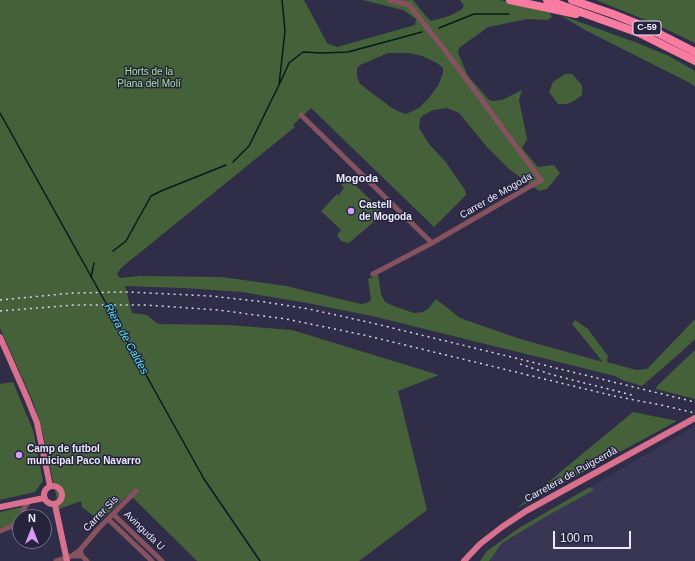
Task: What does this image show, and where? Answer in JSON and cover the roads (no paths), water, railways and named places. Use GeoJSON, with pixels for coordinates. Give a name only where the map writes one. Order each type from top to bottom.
{"type":"FeatureCollection","features":[{"type":"Feature","properties":{"kind":"highway"},"geometry":{"type":"LineString","coordinates":[[510,0],[558,11],[600,18]]}},
{"type":"Feature","properties":{"kind":"highway","name":"C-59"},"geometry":{"type":"LineString","coordinates":[[547,0],[650,37],[695,61]]}},
{"type":"Feature","properties":{"kind":"highway","name":"C-59"},"geometry":{"type":"LineString","coordinates":[[572,0],[648,28],[695,52]]}},
{"type":"Feature","properties":{"kind":"highway"},"geometry":{"type":"LineString","coordinates":[[579,0],[597,8]]}},
{"type":"Feature","properties":{"kind":"main road"},"geometry":{"type":"LineString","coordinates":[[0,337],[27,398],[36,424],[50,486]]}},
{"type":"Feature","properties":{"kind":"main road","name":"Carretera de Puigcerdà"},"geometry":{"type":"LineString","coordinates":[[464,561],[480,544],[526,511],[695,418]]}},
{"type":"Feature","properties":{"kind":"main road"},"geometry":{"type":"LineString","coordinates":[[50,486],[56,486],[61,490],[63,496],[60,502],[55,505],[48,504],[44,498],[44,491],[50,486]]}},
{"type":"Feature","properties":{"kind":"main road"},"geometry":{"type":"LineString","coordinates":[[0,507],[44,498]]}},
{"type":"Feature","properties":{"kind":"main road"},"geometry":{"type":"LineString","coordinates":[[55,505],[68,558]]}},
{"type":"Feature","properties":{"kind":"street","name":"Carrer de Mogoda"},"geometry":{"type":"LineString","coordinates":[[388,0],[409,5],[444,49],[541,180],[432,243]]}},
{"type":"Feature","properties":{"kind":"street"},"geometry":{"type":"LineString","coordinates":[[301,114],[432,243],[373,274]]}},
{"type":"Feature","properties":{"kind":"street","name":"Carrer Sis"},"geometry":{"type":"LineString","coordinates":[[81,553],[108,518],[136,491]]}},
{"type":"Feature","properties":{"kind":"street"},"geometry":{"type":"LineString","coordinates":[[24,509],[29,501]]}},
{"type":"Feature","properties":{"kind":"street","name":"Avinguda U"},"geometry":{"type":"LineString","coordinates":[[113,514],[160,560]]}},
{"type":"Feature","properties":{"kind":"street","name":"Avinguda U"},"geometry":{"type":"LineString","coordinates":[[108,518],[152,561]]}},
{"type":"Feature","properties":{"kind":"street"},"geometry":{"type":"LineString","coordinates":[[0,531],[12,526]]}},
{"type":"Feature","properties":{"kind":"street"},"geometry":{"type":"LineString","coordinates":[[56,561],[81,553],[88,561]]}},
{"type":"Feature","properties":{"kind":"waterway"},"geometry":{"type":"LineString","coordinates":[[233,162],[249,146],[279,85],[285,31],[282,0]]}},
{"type":"Feature","properties":{"kind":"waterway"},"geometry":{"type":"LineString","coordinates":[[439,28],[474,14],[509,14]]}},
{"type":"Feature","properties":{"kind":"waterway"},"geometry":{"type":"LineString","coordinates":[[280,83],[289,63],[303,52],[348,52],[422,32]]}},
{"type":"Feature","properties":{"kind":"waterway","name":"Riera de Caldes"},"geometry":{"type":"LineString","coordinates":[[0,113],[204,479],[260,561]]}},
{"type":"Feature","properties":{"kind":"waterway"},"geometry":{"type":"LineString","coordinates":[[113,251],[126,241],[151,196],[226,165]]}},
{"type":"Feature","properties":{"kind":"waterway"},"geometry":{"type":"LineString","coordinates":[[91,277],[94,263]]}},
{"type":"Feature","properties":{"kind":"railway"},"geometry":{"type":"LineString","coordinates":[[0,300],[73,293],[128,292],[211,296],[265,302],[309,309],[372,323],[695,402]]}},
{"type":"Feature","properties":{"kind":"railway"},"geometry":{"type":"LineString","coordinates":[[0,311],[75,305],[146,305],[218,310],[286,319],[364,335],[614,396],[695,413]]}},
{"type":"Feature","properties":{"kind":"railway"},"geometry":{"type":"LineString","coordinates":[[520,364],[553,375],[632,395]]}},
{"type":"Feature","properties":{"kind":"place","name":"Castell de Mogoda"},"geometry":{"type":"Point","coordinates":[351,211]}},
{"type":"Feature","properties":{"kind":"place","name":"Camp de futbol municipal Paco Navarro"},"geometry":{"type":"Point","coordinates":[19,455]}},
{"type":"Feature","properties":{"kind":"district","name":"Mogoda"},"geometry":{"type":"Point","coordinates":[357,179]}},
{"type":"Feature","properties":{"kind":"park label","name":"Horts de la Plana del Molí"},"geometry":{"type":"Point","coordinates":[149,78]}}]}
